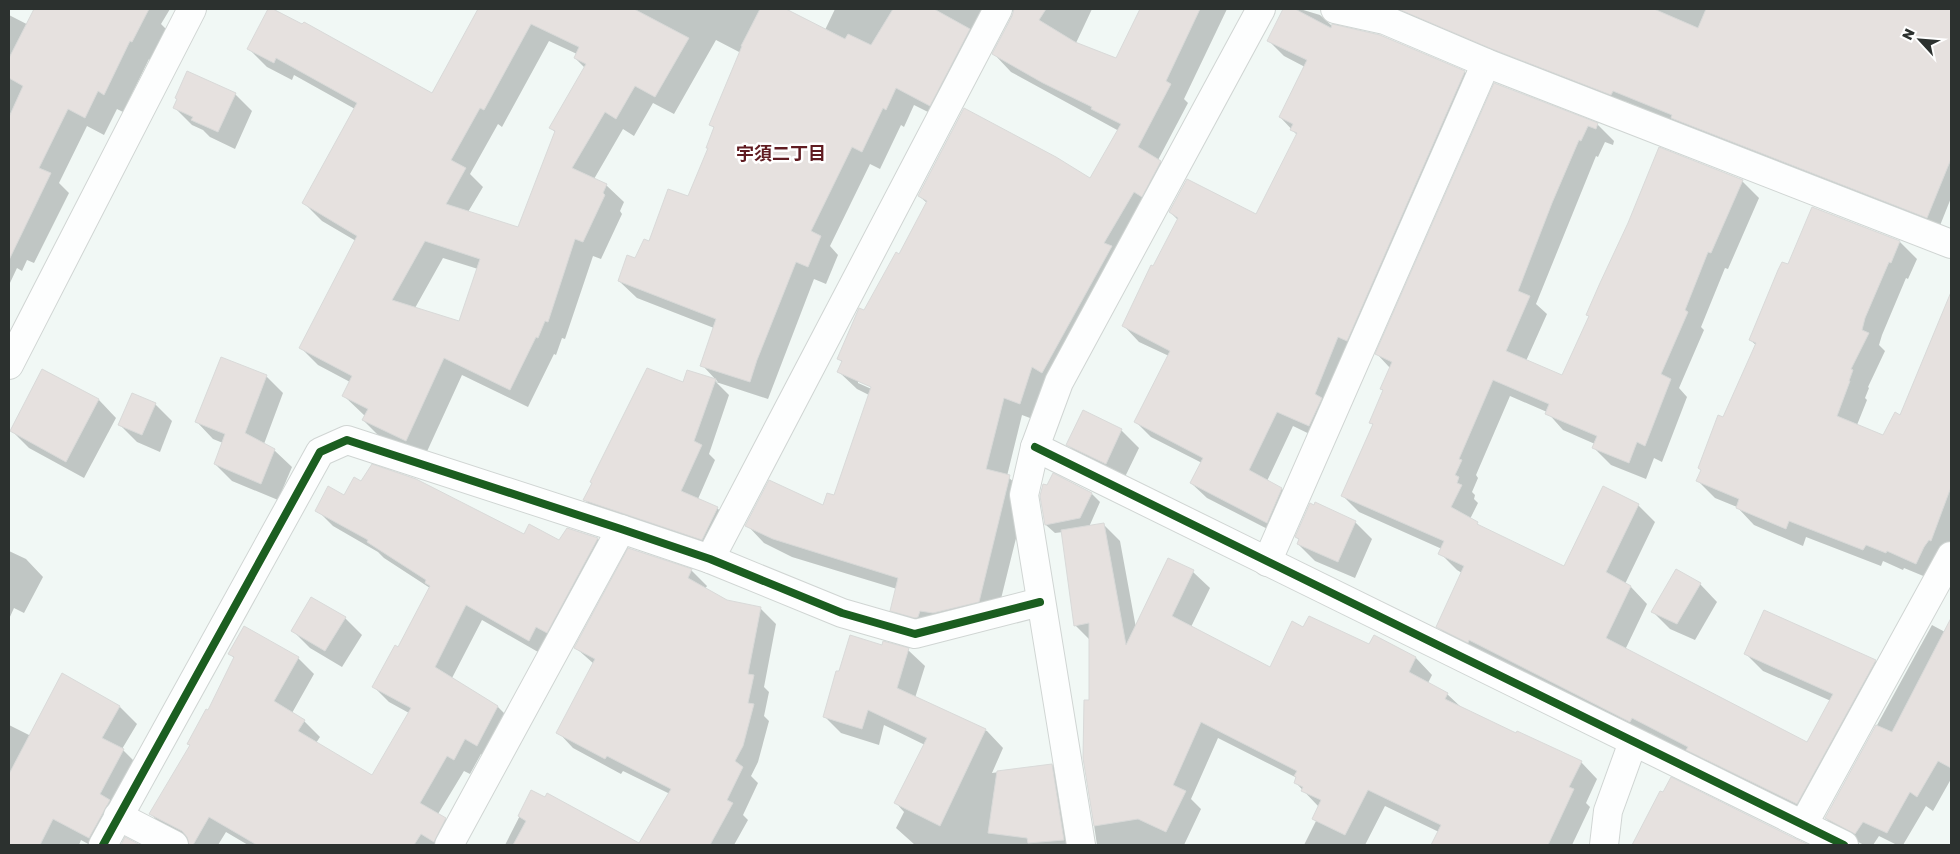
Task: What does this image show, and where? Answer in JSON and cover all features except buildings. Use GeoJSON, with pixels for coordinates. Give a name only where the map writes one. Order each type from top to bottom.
{"type":"FeatureCollection","features":[{"type":"Feature","properties":{"kind":"street"},"geometry":{"type":"LineString","coordinates":[[9,365],[192,9]]}},
{"type":"Feature","properties":{"kind":"street"},"geometry":{"type":"LineString","coordinates":[[710,559],[998,9]]}},
{"type":"Feature","properties":{"kind":"street"},"geometry":{"type":"LineString","coordinates":[[1081,845],[1024,495],[1035,447],[1059,382],[1261,9]]}},
{"type":"Feature","properties":{"kind":"street"},"geometry":{"type":"LineString","coordinates":[[1334,9],[1385,20],[1486,64],[1951,244]]}},
{"type":"Feature","properties":{"kind":"street"},"geometry":{"type":"LineString","coordinates":[[1267,562],[1486,64]]}},
{"type":"Feature","properties":{"kind":"street"},"geometry":{"type":"LineString","coordinates":[[103,845],[320,452],[346,440],[710,559],[842,613],[915,634],[1040,602]]}},
{"type":"Feature","properties":{"kind":"street"},"geometry":{"type":"LineString","coordinates":[[1035,447],[1844,845]]}},
{"type":"Feature","properties":{"kind":"street"},"geometry":{"type":"LineString","coordinates":[[449,845],[622,529]]}},
{"type":"Feature","properties":{"kind":"street"},"geometry":{"type":"LineString","coordinates":[[1803,825],[1951,556]]}},
{"type":"Feature","properties":{"kind":"street"},"geometry":{"type":"LineString","coordinates":[[1604,845],[1608,811],[1633,742]]}},
{"type":"Feature","properties":{"kind":"street"},"geometry":{"type":"LineString","coordinates":[[118,816],[174,845]]}},
{"type":"Feature","properties":{"kind":"cycle path"},"geometry":{"type":"LineString","coordinates":[[103,845],[320,452],[347,440],[710,559],[842,613],[915,634],[1040,602]]}},
{"type":"Feature","properties":{"kind":"cycle path"},"geometry":{"type":"LineString","coordinates":[[1035,447],[1844,845]]}},
{"type":"Feature","properties":{"kind":"district","name":"宇須二丁目"},"geometry":{"type":"Point","coordinates":[781,154]}}]}
